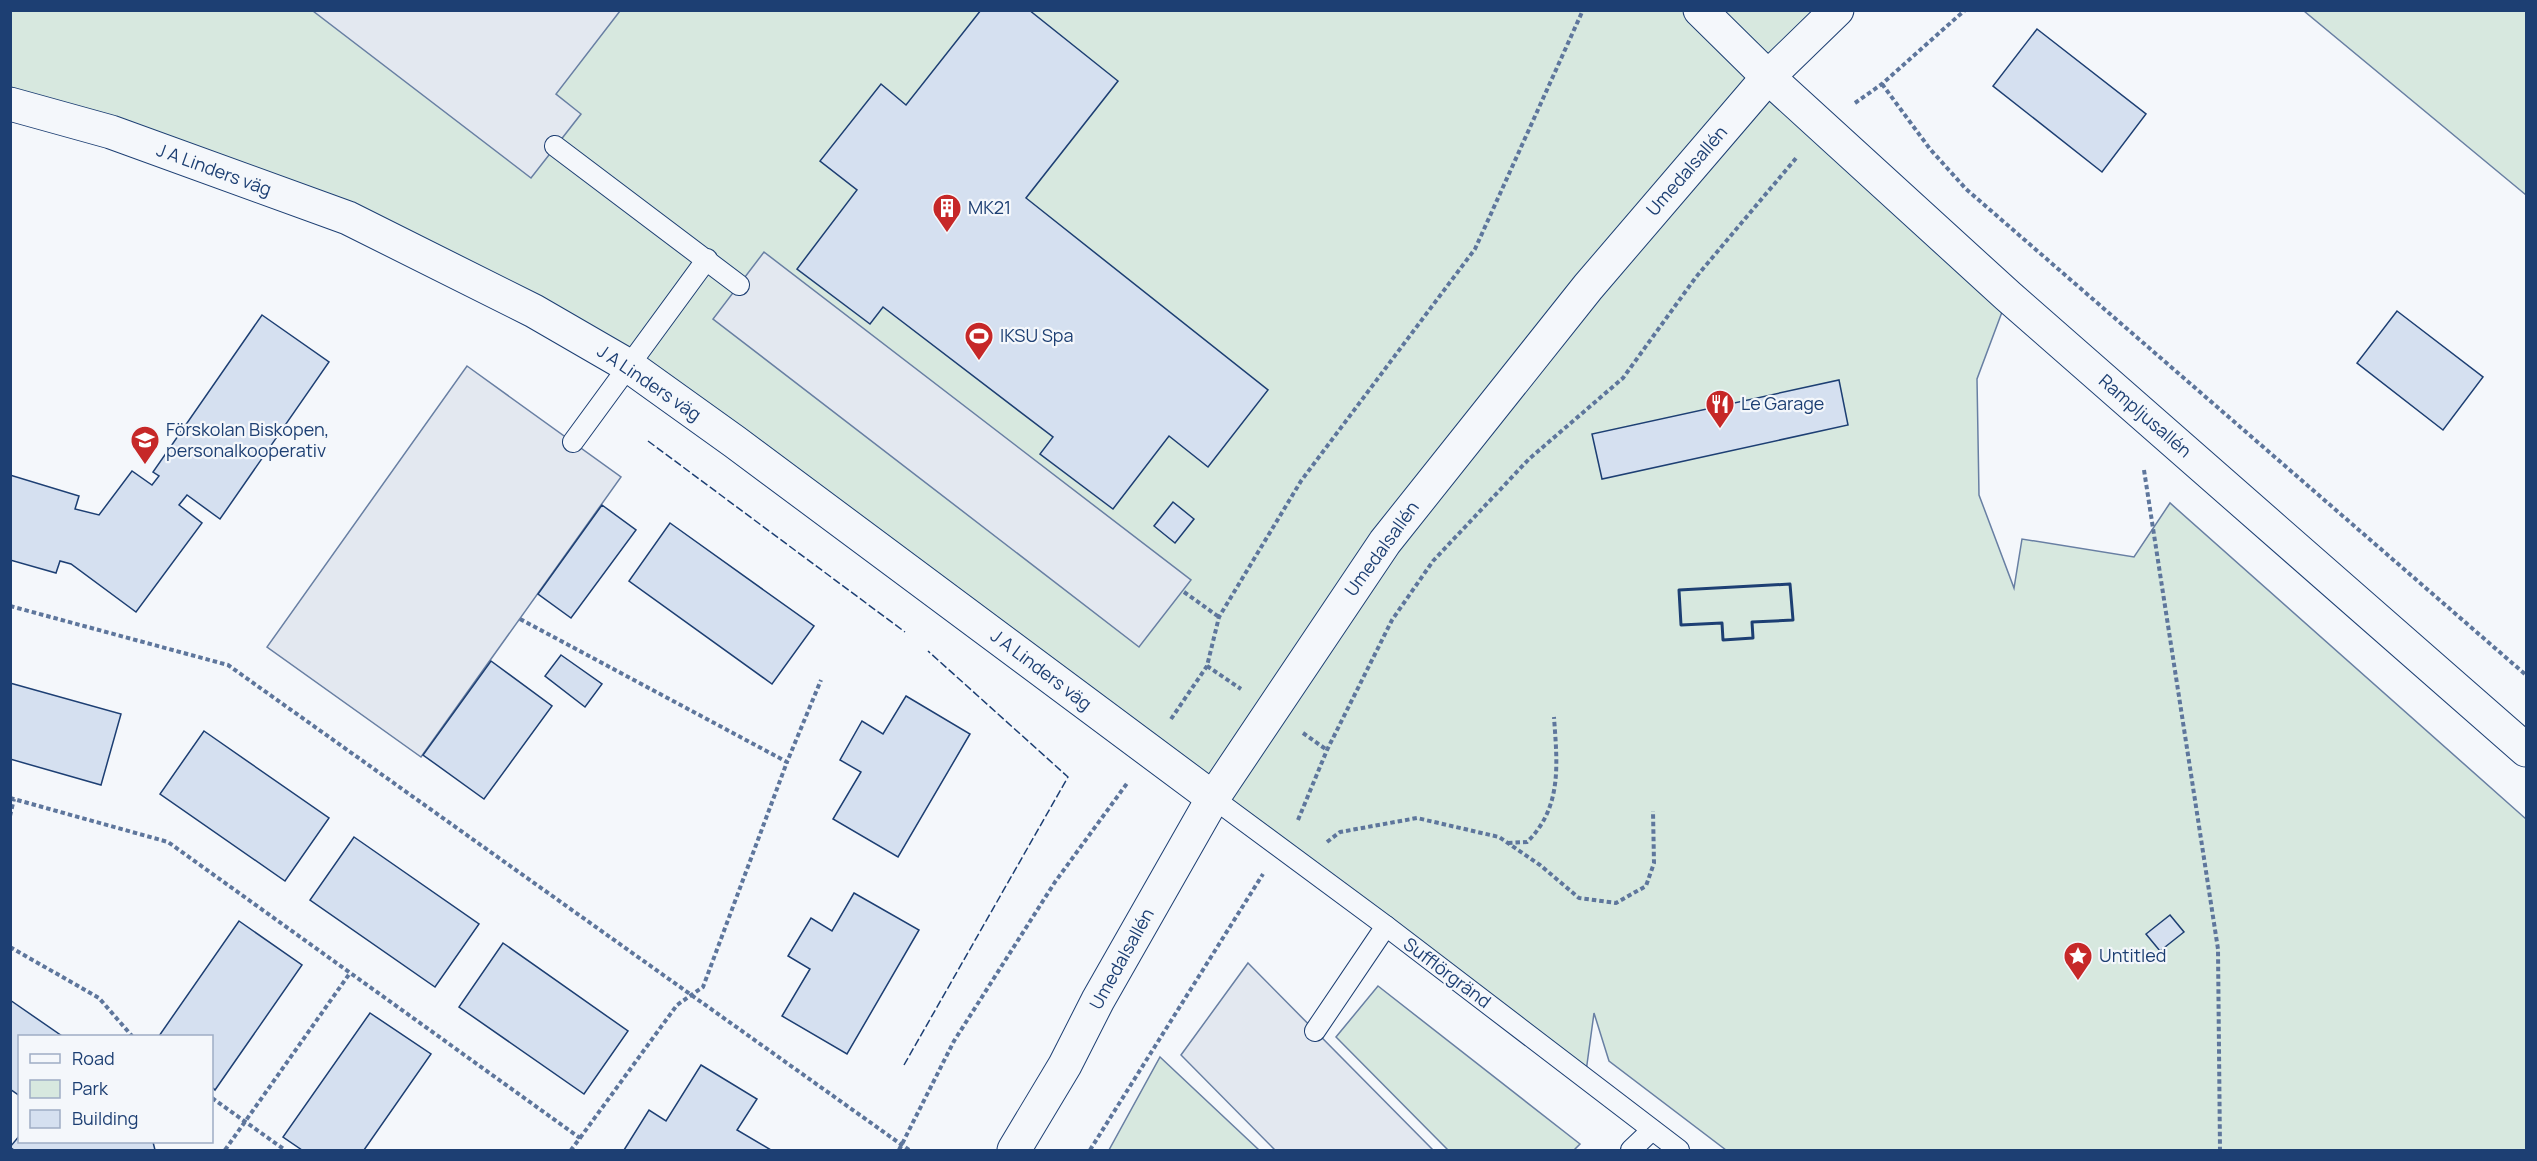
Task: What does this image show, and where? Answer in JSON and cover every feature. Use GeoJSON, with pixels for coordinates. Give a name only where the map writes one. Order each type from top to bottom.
{"type":"FeatureCollection","features":[{"type":"Feature","properties":{"kind":"street","name":"Rampljusallén"},"geometry":{"type":"LineString","coordinates":[[1700,10],[1768,77],[2008,296],[2526,750]]}},
{"type":"Feature","properties":{"kind":"street","name":"Umedalsallén"},"geometry":{"type":"LineString","coordinates":[[1014,1150],[1065,1065],[1098,1000],[1213,798],[1385,542],[1588,287],[1768,77],[1837,10]]}},
{"type":"Feature","properties":{"kind":"street","name":"J A Linders väg"},"geometry":{"type":"LineString","coordinates":[[10,105],[111,132],[348,218],[534,312],[628,366],[735,442],[1213,798]]}},
{"type":"Feature","properties":{"kind":"lane"},"geometry":{"type":"LineString","coordinates":[[555,146],[739,285]]}},
{"type":"Feature","properties":{"kind":"lane"},"geometry":{"type":"LineString","coordinates":[[573,442],[707,259]]}},
{"type":"Feature","properties":{"kind":"lane","name":"Sufflörgränd"},"geometry":{"type":"LineString","coordinates":[[1213,798],[1386,926],[1679,1150]]}},
{"type":"Feature","properties":{"kind":"lane"},"geometry":{"type":"LineString","coordinates":[[1315,1031],[1386,926]]}},
{"type":"Feature","properties":{"kind":"lane"},"geometry":{"type":"LineString","coordinates":[[1631,1150],[1652,1130]]}},
{"type":"Feature","properties":{"kind":"path"},"geometry":{"type":"LineString","coordinates":[[901,1148],[954,1041],[1055,882],[1150,751],[1207,666],[1219,617],[1301,481],[1475,249],[1583,10]]}},
{"type":"Feature","properties":{"kind":"path"},"geometry":{"type":"LineString","coordinates":[[1090,1150],[1296,824],[1327,750],[1392,620],[1432,561],[1529,459],[1623,378],[1696,277],[1824,126],[1882,84],[1965,10]]}},
{"type":"Feature","properties":{"kind":"path"},"geometry":{"type":"LineString","coordinates":[[1882,84],[1930,149],[1966,189],[2526,675]]}},
{"type":"Feature","properties":{"kind":"path"},"geometry":{"type":"LineString","coordinates":[[2144,466],[2218,949],[2220,1150]]}},
{"type":"Feature","properties":{"kind":"path"},"geometry":{"type":"LineString","coordinates":[[1184,592],[1219,617]]}},
{"type":"Feature","properties":{"kind":"path"},"geometry":{"type":"LineString","coordinates":[[10,606],[228,665],[901,1148],[909,1150]]}},
{"type":"Feature","properties":{"kind":"path"},"geometry":{"type":"LineString","coordinates":[[520,619],[787,762]]}},
{"type":"Feature","properties":{"kind":"path"},"geometry":{"type":"LineString","coordinates":[[571,1150],[677,1005],[704,987],[787,762],[821,680]]}},
{"type":"Feature","properties":{"kind":"path"},"geometry":{"type":"LineString","coordinates":[[1507,843],[1527,842],[1539,830],[1546,814],[1558,776],[1554,717]]}},
{"type":"Feature","properties":{"kind":"path"},"geometry":{"type":"LineString","coordinates":[[10,816],[12,799],[168,842],[580,1138]]}},
{"type":"Feature","properties":{"kind":"path"},"geometry":{"type":"LineString","coordinates":[[1301,863],[1340,832],[1418,818],[1499,837],[1540,865],[1579,898],[1616,903],[1646,886],[1654,863],[1653,811]]}},
{"type":"Feature","properties":{"kind":"path"},"geometry":{"type":"LineString","coordinates":[[10,947],[99,998],[131,1035]]}},
{"type":"Feature","properties":{"kind":"path"},"geometry":{"type":"LineString","coordinates":[[225,1150],[350,973]]}},
{"type":"Feature","properties":{"kind":"path"},"geometry":{"type":"LineString","coordinates":[[213,1099],[285,1150]]}},
{"type":"Feature","properties":{"kind":"green space"},"geometry":{"type":"Polygon","coordinates":[[[10,11],[1837,11],[1768,77],[2008,296],[1977,379],[1979,495],[2014,588],[2022,539],[2134,557],[2170,503],[2526,819],[2526,1150],[1726,1150],[1609,1061],[1594,1013],[1585,1079],[735,442],[348,218],[11,104],[10,11]]]}},
{"type":"Feature","properties":{"kind":"green space"},"geometry":{"type":"Polygon","coordinates":[[[2304,11],[2526,11],[2526,195],[2304,11]]]}},
{"type":"Feature","properties":{"kind":"green space"},"geometry":{"type":"Polygon","coordinates":[[[1378,986],[1580,1144],[1574,1150],[1448,1150],[1336,1037],[1378,986]]]}},
{"type":"Feature","properties":{"kind":"green space"},"geometry":{"type":"Polygon","coordinates":[[[1160,1057],[1259,1150],[1109,1150],[1160,1057]]]}},
{"type":"Feature","properties":{"kind":"shaded area"},"geometry":{"type":"Polygon","coordinates":[[[313,11],[620,11],[556,94],[581,114],[531,178],[313,11]]]}},
{"type":"Feature","properties":{"kind":"shaded area"},"geometry":{"type":"Polygon","coordinates":[[[764,252],[1191,580],[1139,647],[713,319],[764,252]]]}},
{"type":"Feature","properties":{"kind":"shaded area"},"geometry":{"type":"Polygon","coordinates":[[[467,366],[621,477],[421,757],[267,647],[467,366]]]}},
{"type":"Feature","properties":{"kind":"shaded area"},"geometry":{"type":"Polygon","coordinates":[[[1248,963],[1433,1150],[1275,1150],[1181,1055],[1248,963]]]}},
{"type":"Feature","properties":{"kind":"building","name":"MK21"},"geometry":{"type":"Polygon","coordinates":[[[981,10],[1029,10],[1118,81],[1026,198],[1268,390],[1208,467],[1169,436],[1113,509],[1040,454],[1053,437],[883,307],[870,324],[797,269],[857,190],[820,161],[881,84],[906,105],[981,10]]]}},
{"type":"Feature","properties":{"kind":"building"},"geometry":{"type":"Polygon","coordinates":[[[2037,29],[2146,114],[2102,172],[1993,86],[2037,29]]]}},
{"type":"Feature","properties":{"kind":"building"},"geometry":{"type":"Polygon","coordinates":[[[2397,311],[2483,377],[2443,430],[2357,363],[2397,311]]]}},
{"type":"Feature","properties":{"kind":"building"},"geometry":{"type":"Polygon","coordinates":[[[262,315],[329,362],[220,519],[187,495],[179,505],[202,523],[136,612],[71,564],[60,561],[56,573],[10,560],[10,475],[79,496],[75,509],[99,515],[132,471],[152,485],[159,476],[153,472],[262,315]]]}},
{"type":"Feature","properties":{"kind":"building","name":"Le Garage"},"geometry":{"type":"Polygon","coordinates":[[[1839,380],[1848,425],[1602,479],[1592,434],[1839,380]]]}},
{"type":"Feature","properties":{"kind":"building"},"geometry":{"type":"Polygon","coordinates":[[[1173,502],[1194,519],[1175,543],[1154,526],[1173,502]]]}},
{"type":"Feature","properties":{"kind":"building"},"geometry":{"type":"Polygon","coordinates":[[[602,505],[636,530],[571,618],[538,594],[602,505]]]}},
{"type":"Feature","properties":{"kind":"building"},"geometry":{"type":"Polygon","coordinates":[[[670,523],[814,626],[772,684],[629,581],[670,523]]]}},
{"type":"Feature","properties":{"kind":"building"},"geometry":{"type":"Polygon","coordinates":[[[561,655],[602,684],[585,707],[545,676],[561,655]]]}},
{"type":"Feature","properties":{"kind":"building"},"geometry":{"type":"Polygon","coordinates":[[[491,661],[552,706],[484,799],[423,755],[491,661]]]}},
{"type":"Feature","properties":{"kind":"building"},"geometry":{"type":"Polygon","coordinates":[[[10,683],[121,714],[101,785],[10,759],[10,683]]]}},
{"type":"Feature","properties":{"kind":"building"},"geometry":{"type":"Polygon","coordinates":[[[906,696],[970,734],[898,857],[833,819],[861,772],[840,760],[862,721],[883,734],[906,696]]]}},
{"type":"Feature","properties":{"kind":"building"},"geometry":{"type":"Polygon","coordinates":[[[204,731],[329,818],[285,881],[160,794],[204,731]]]}},
{"type":"Feature","properties":{"kind":"building"},"geometry":{"type":"Polygon","coordinates":[[[354,837],[479,924],[435,987],[310,900],[354,837]]]}},
{"type":"Feature","properties":{"kind":"building"},"geometry":{"type":"Polygon","coordinates":[[[854,893],[919,930],[847,1054],[782,1016],[810,969],[788,956],[811,918],[832,931],[854,893]]]}},
{"type":"Feature","properties":{"kind":"building"},"geometry":{"type":"Polygon","coordinates":[[[2170,915],[2184,932],[2160,951],[2146,934],[2170,915]]]}},
{"type":"Feature","properties":{"kind":"building"},"geometry":{"type":"Polygon","coordinates":[[[239,921],[302,965],[215,1090],[213,1088],[213,1035],[160,1035],[239,921]]]}},
{"type":"Feature","properties":{"kind":"building"},"geometry":{"type":"Polygon","coordinates":[[[503,943],[628,1031],[584,1094],[459,1007],[503,943]]]}},
{"type":"Feature","properties":{"kind":"building"},"geometry":{"type":"Polygon","coordinates":[[[10,1000],[61,1035],[18,1035],[18,1095],[10,1089],[10,1000]]]}},
{"type":"Feature","properties":{"kind":"building"},"geometry":{"type":"Polygon","coordinates":[[[370,1013],[431,1054],[364,1150],[302,1150],[283,1137],[370,1013]]]}},
{"type":"Feature","properties":{"kind":"building"},"geometry":{"type":"Polygon","coordinates":[[[701,1065],[757,1099],[737,1130],[771,1150],[624,1150],[649,1110],[666,1121],[701,1065]]]}},
{"type":"Feature","properties":{"kind":"building"},"geometry":{"type":"Polygon","coordinates":[[[18,1137],[18,1143],[153,1143],[155,1150],[14,1150],[10,1147],[18,1137]]]}},
{"type":"Feature","properties":{"kind":"fence"},"geometry":{"type":"LineString","coordinates":[[648,441],[905,632]]}},
{"type":"Feature","properties":{"kind":"fence"},"geometry":{"type":"LineString","coordinates":[[904,1065],[1068,777],[928,651]]}},
{"type":"Feature","properties":{"kind":"wall"},"geometry":{"type":"LineString","coordinates":[[1790,584],[1793,620],[1752,622],[1753,638],[1723,640],[1722,623],[1681,625],[1679,590],[1790,584]]}},
{"type":"Feature","properties":{"kind":"place","name":"MK21"},"geometry":{"type":"Point","coordinates":[947,234]}},
{"type":"Feature","properties":{"kind":"place","name":"IKSU Spa"},"geometry":{"type":"Point","coordinates":[979,362]}},
{"type":"Feature","properties":{"kind":"place","name":"Le Garage"},"geometry":{"type":"Point","coordinates":[1720,430]}},
{"type":"Feature","properties":{"kind":"place","name":"Förskolan Biskopen, personalkooperativ"},"geometry":{"type":"Point","coordinates":[145,466]}},
{"type":"Feature","properties":{"kind":"place","name":"Untitled"},"geometry":{"type":"Point","coordinates":[2078,982]}}]}
